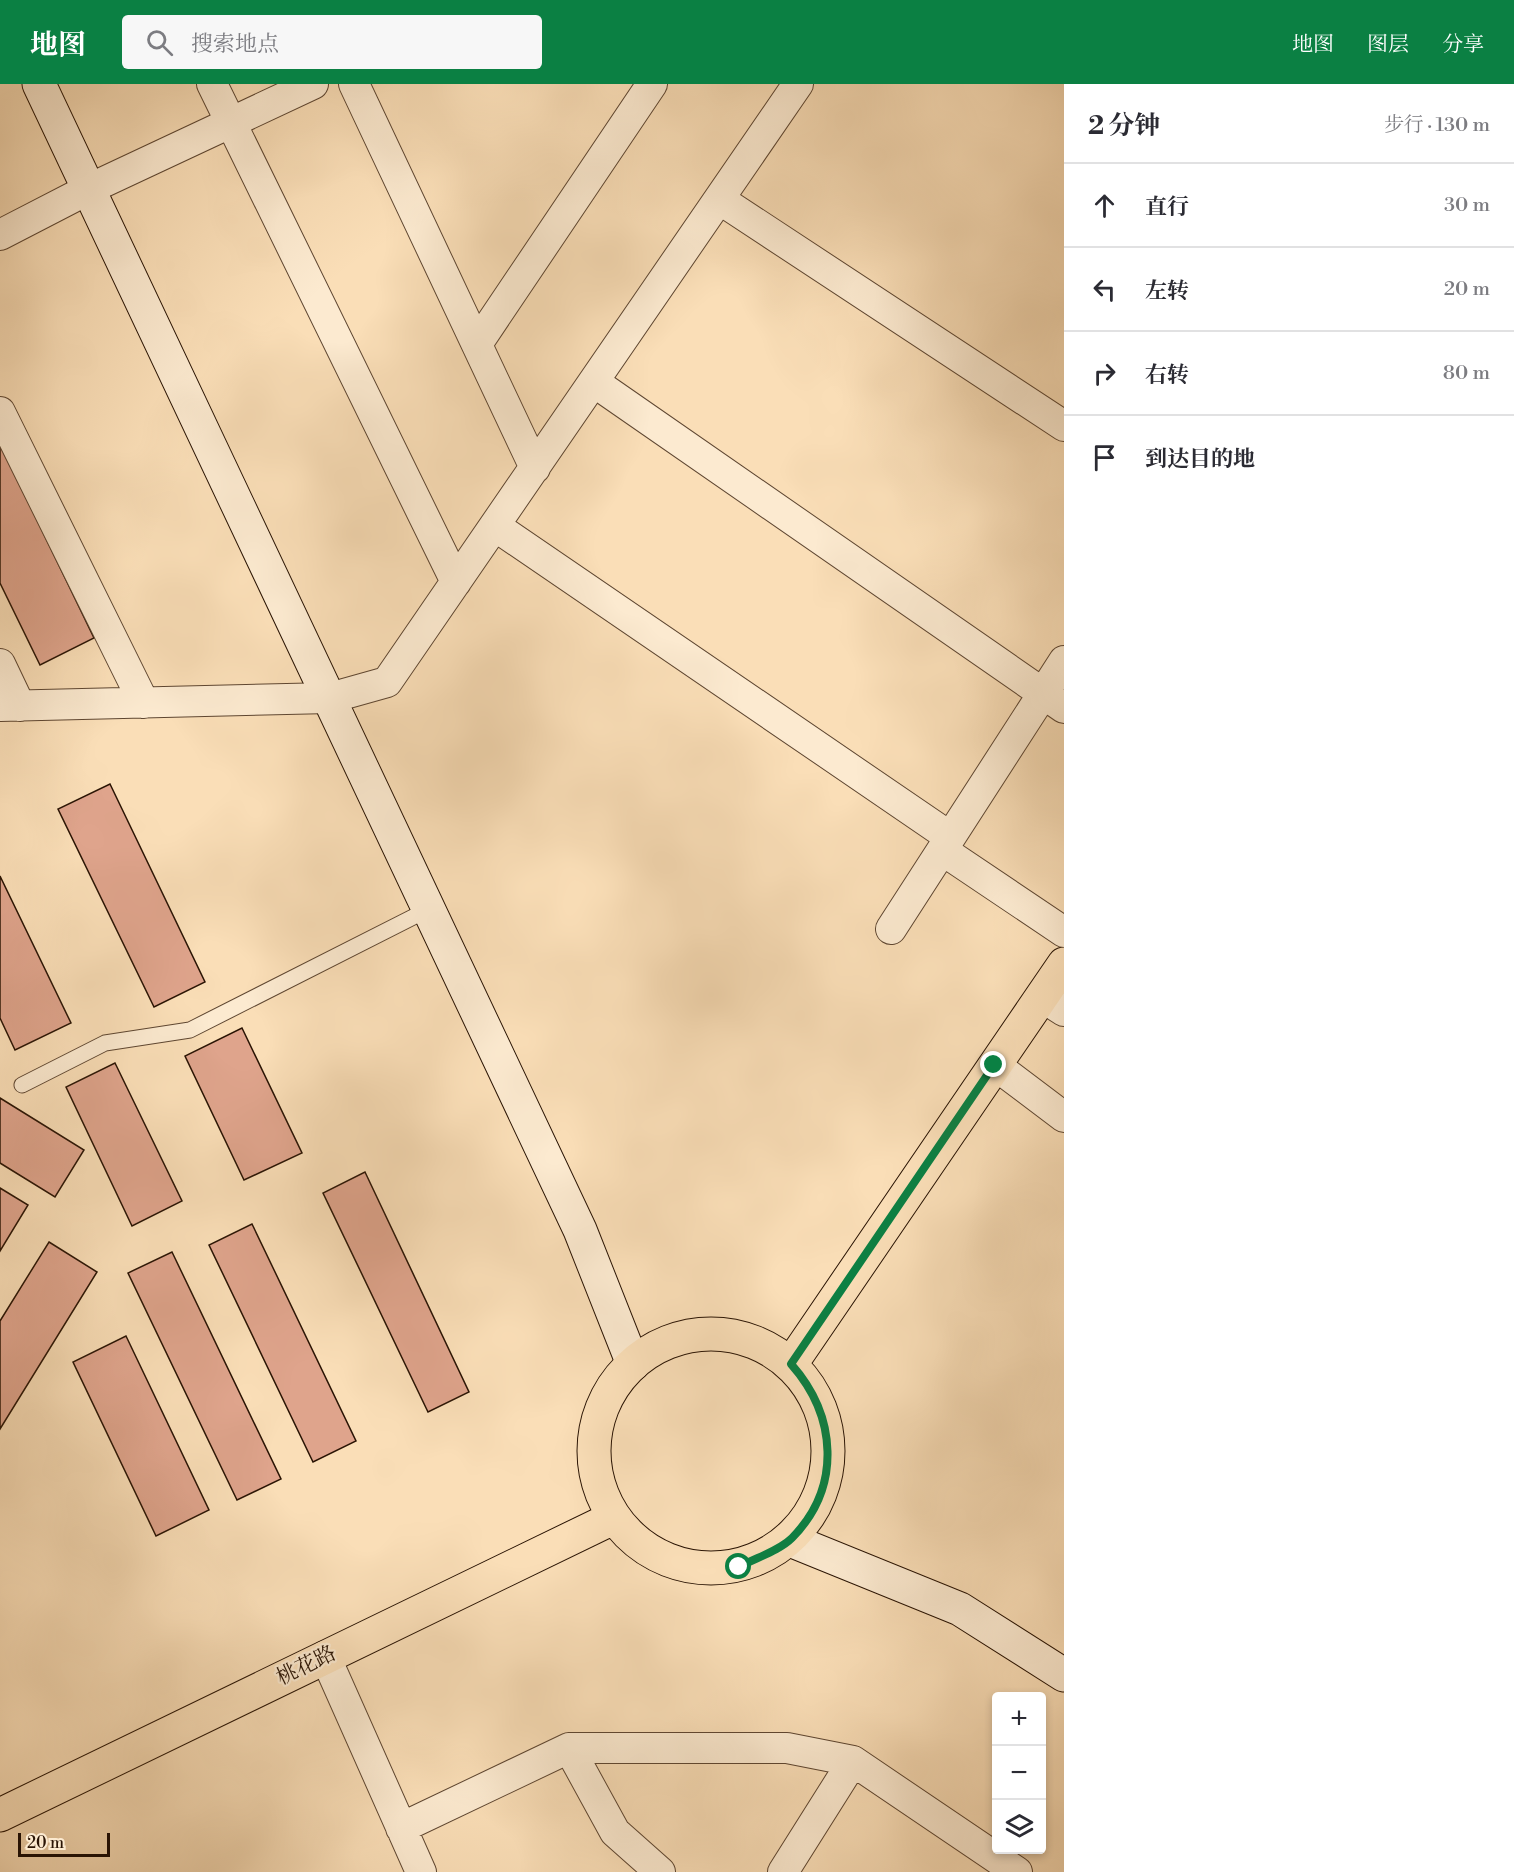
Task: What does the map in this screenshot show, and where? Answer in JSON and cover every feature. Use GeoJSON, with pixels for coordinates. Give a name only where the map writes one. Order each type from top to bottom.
{"type":"FeatureCollection","features":[{"type":"Feature","properties":{"kind":"main road"},"geometry":{"type":"LineString","coordinates":[[791,1364],[994,1065],[1053,1004],[1064,964]]}},
{"type":"Feature","properties":{"kind":"main road"},"geometry":{"type":"LineString","coordinates":[[705,1334],[756,1342],[791,1364],[807,1383],[825,1420],[829,1461],[816,1507],[790,1540],[739,1567],[698,1570],[642,1547],[614,1518],[599,1488],[594,1447],[608,1396],[633,1364],[665,1342],[705,1334]]}},
{"type":"Feature","properties":{"kind":"main road","name":"桃花路"},"geometry":{"type":"LineString","coordinates":[[0,1815],[614,1518]]}},
{"type":"Feature","properties":{"kind":"street"},"geometry":{"type":"LineString","coordinates":[[39,84],[580,1230],[633,1364]]}},
{"type":"Feature","properties":{"kind":"street"},"geometry":{"type":"LineString","coordinates":[[212,84],[456,582]]}},
{"type":"Feature","properties":{"kind":"street"},"geometry":{"type":"LineString","coordinates":[[0,235],[89,189],[313,84]]}},
{"type":"Feature","properties":{"kind":"street"},"geometry":{"type":"LineString","coordinates":[[354,84],[536,468]]}},
{"type":"Feature","properties":{"kind":"street"},"geometry":{"type":"LineString","coordinates":[[477,344],[652,84]]}},
{"type":"Feature","properties":{"kind":"street"},"geometry":{"type":"LineString","coordinates":[[0,664],[10,706],[330,698],[387,682],[798,84]]}},
{"type":"Feature","properties":{"kind":"street"},"geometry":{"type":"LineString","coordinates":[[719,200],[1064,426]]}},
{"type":"Feature","properties":{"kind":"street"},"geometry":{"type":"LineString","coordinates":[[594,382],[1054,700]]}},
{"type":"Feature","properties":{"kind":"street"},"geometry":{"type":"LineString","coordinates":[[0,412],[144,703]]}},
{"type":"Feature","properties":{"kind":"street"},"geometry":{"type":"LineString","coordinates":[[495,526],[946,843],[1064,932]]}},
{"type":"Feature","properties":{"kind":"street"},"geometry":{"type":"LineString","coordinates":[[891,930],[946,843],[1054,700],[1064,661]]}},
{"type":"Feature","properties":{"kind":"street"},"geometry":{"type":"LineString","coordinates":[[994,1065],[1064,1117]]}},
{"type":"Feature","properties":{"kind":"street"},"geometry":{"type":"LineString","coordinates":[[790,1540],[960,1609],[1064,1675]]}},
{"type":"Feature","properties":{"kind":"street"},"geometry":{"type":"LineString","coordinates":[[325,1656],[421,1872]]}},
{"type":"Feature","properties":{"kind":"street"},"geometry":{"type":"LineString","coordinates":[[401,1828],[569,1748],[787,1748],[852,1761],[1017,1872]]}},
{"type":"Feature","properties":{"kind":"street"},"geometry":{"type":"LineString","coordinates":[[569,1748],[615,1832],[660,1872]]}},
{"type":"Feature","properties":{"kind":"street"},"geometry":{"type":"LineString","coordinates":[[783,1872],[852,1761]]}},
{"type":"Feature","properties":{"kind":"lane"},"geometry":{"type":"LineString","coordinates":[[22,1085],[105,1043],[190,1030],[429,909]]}},
{"type":"Feature","properties":{"kind":"building"},"geometry":{"type":"Polygon","coordinates":[[[0,443],[94,638],[40,665],[0,583],[0,443]]]}},
{"type":"Feature","properties":{"kind":"building"},"geometry":{"type":"Polygon","coordinates":[[[110,784],[205,982],[154,1007],[58,809],[110,784]]]}},
{"type":"Feature","properties":{"kind":"building"},"geometry":{"type":"Polygon","coordinates":[[[0,876],[71,1023],[15,1050],[0,1018],[0,876]]]}},
{"type":"Feature","properties":{"kind":"building"},"geometry":{"type":"Polygon","coordinates":[[[242,1028],[302,1153],[244,1180],[185,1056],[242,1028]]]}},
{"type":"Feature","properties":{"kind":"building"},"geometry":{"type":"Polygon","coordinates":[[[115,1063],[182,1201],[132,1226],[66,1087],[115,1063]]]}},
{"type":"Feature","properties":{"kind":"building"},"geometry":{"type":"Polygon","coordinates":[[[0,1098],[84,1150],[55,1197],[0,1163],[0,1098]]]}},
{"type":"Feature","properties":{"kind":"building"},"geometry":{"type":"Polygon","coordinates":[[[365,1172],[469,1392],[428,1412],[323,1193],[365,1172]]]}},
{"type":"Feature","properties":{"kind":"building"},"geometry":{"type":"Polygon","coordinates":[[[0,1188],[28,1205],[0,1251],[0,1188]]]}},
{"type":"Feature","properties":{"kind":"building"},"geometry":{"type":"Polygon","coordinates":[[[252,1224],[356,1441],[313,1462],[209,1245],[252,1224]]]}},
{"type":"Feature","properties":{"kind":"building"},"geometry":{"type":"Polygon","coordinates":[[[49,1242],[97,1272],[0,1429],[0,1321],[49,1242]]]}},
{"type":"Feature","properties":{"kind":"building"},"geometry":{"type":"Polygon","coordinates":[[[172,1252],[281,1479],[237,1500],[128,1273],[172,1252]]]}},
{"type":"Feature","properties":{"kind":"building"},"geometry":{"type":"Polygon","coordinates":[[[126,1336],[209,1510],[156,1536],[73,1362],[126,1336]]]}},
{"type":"Feature","properties":{"kind":"route"},"geometry":{"type":"LineString","coordinates":[[739,1567],[790,1540],[816,1507],[829,1461],[825,1420],[807,1383],[791,1364],[994,1065]]}}]}
